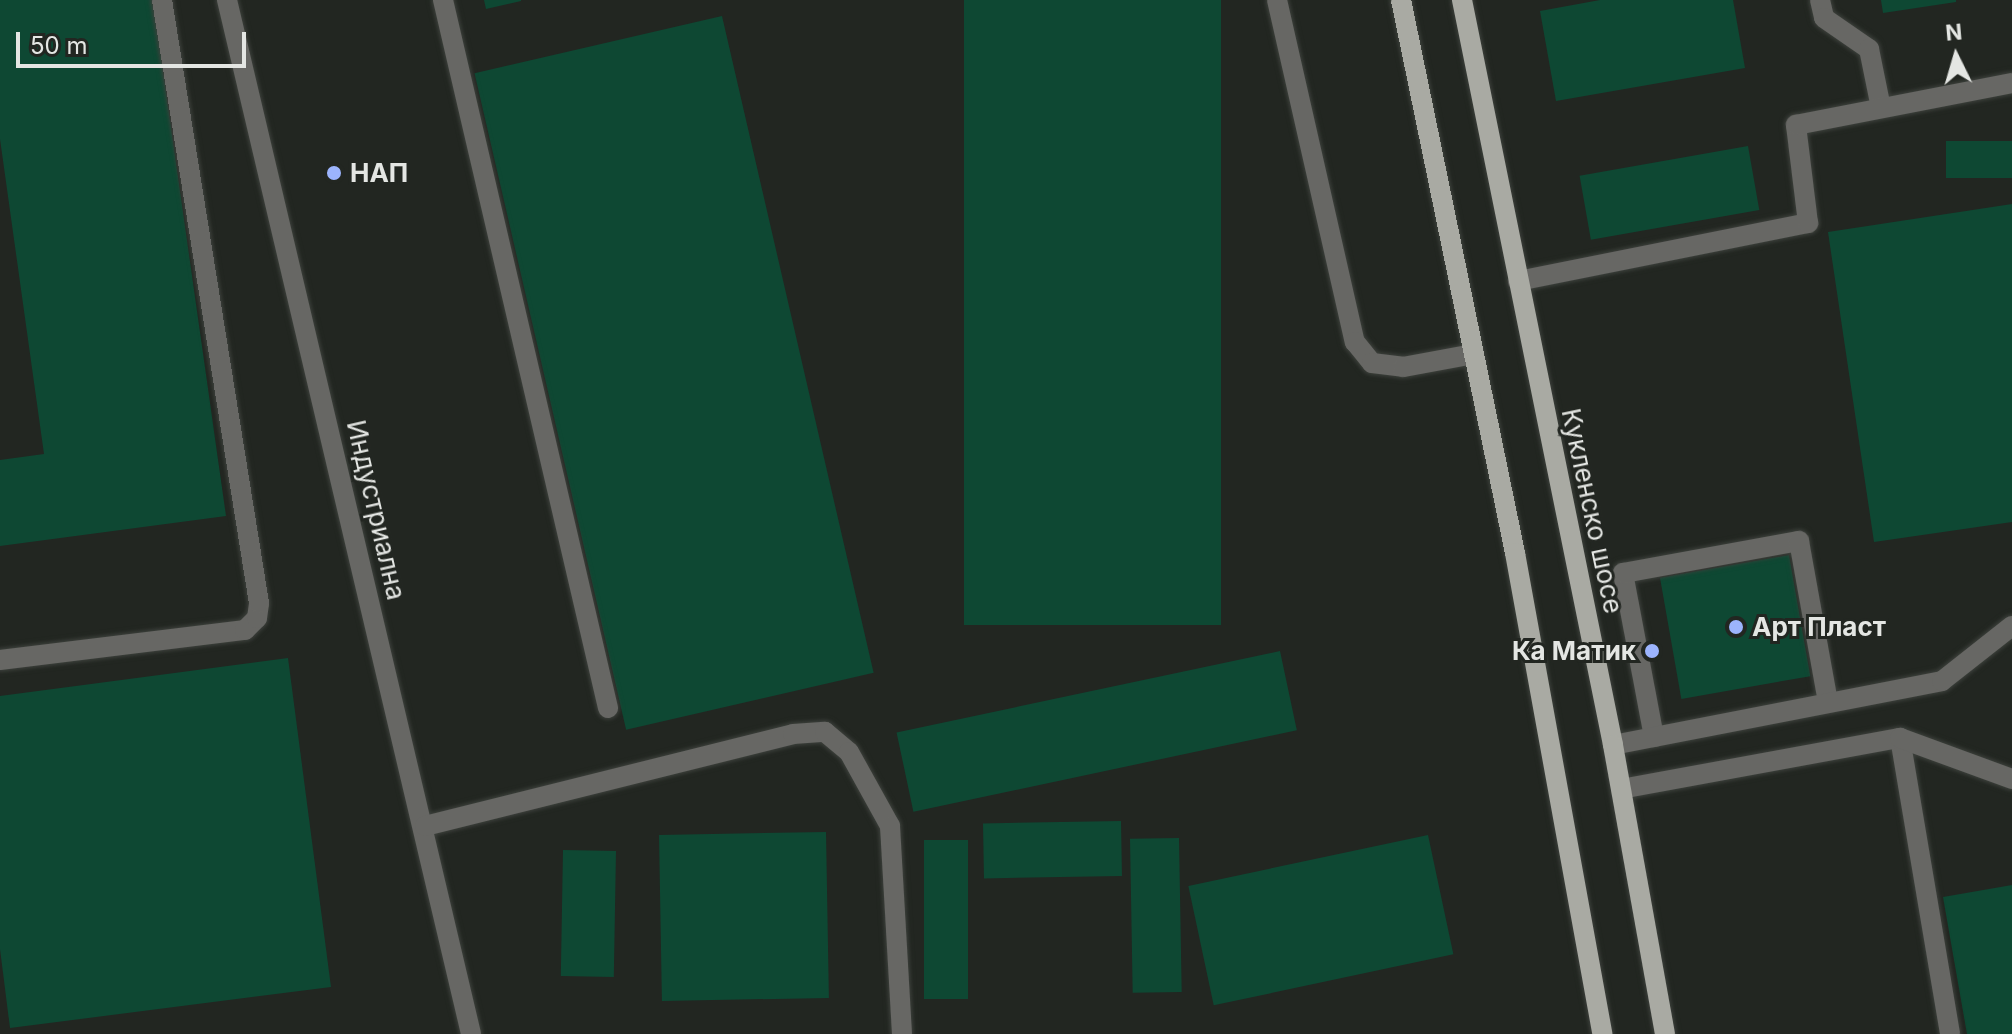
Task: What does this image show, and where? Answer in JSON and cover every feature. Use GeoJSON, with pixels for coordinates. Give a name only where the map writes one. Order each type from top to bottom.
{"type":"FeatureCollection","features":[{"type":"Feature","properties":{"kind":"main road"},"geometry":{"type":"LineString","coordinates":[[1401,0],[1474,354],[1602,1034]]}},
{"type":"Feature","properties":{"kind":"main road","name":"Кукленско шосе"},"geometry":{"type":"LineString","coordinates":[[1462,0],[1613,745],[1665,1034]]}},
{"type":"Feature","properties":{"kind":"street"},"geometry":{"type":"LineString","coordinates":[[0,660],[245,630],[257,618],[259,603],[162,0]]}},
{"type":"Feature","properties":{"kind":"street","name":"Индустриална"},"geometry":{"type":"LineString","coordinates":[[227,0],[425,826],[471,1034]]}},
{"type":"Feature","properties":{"kind":"street"},"geometry":{"type":"LineString","coordinates":[[443,0],[608,708]]}},
{"type":"Feature","properties":{"kind":"street"},"geometry":{"type":"LineString","coordinates":[[1277,0],[1355,342],[1372,363],[1403,367],[1474,354]]}},
{"type":"Feature","properties":{"kind":"street"},"geometry":{"type":"LineString","coordinates":[[1820,0],[1824,18],[1869,49],[1881,108]]}},
{"type":"Feature","properties":{"kind":"street"},"geometry":{"type":"LineString","coordinates":[[1518,281],[1808,223],[1796,125],[2012,83]]}},
{"type":"Feature","properties":{"kind":"street"},"geometry":{"type":"LineString","coordinates":[[1654,737],[1623,573],[1799,541],[1828,702]]}},
{"type":"Feature","properties":{"kind":"street"},"geometry":{"type":"LineString","coordinates":[[1613,745],[1942,681],[2012,626]]}},
{"type":"Feature","properties":{"kind":"street"},"geometry":{"type":"LineString","coordinates":[[425,826],[793,734],[825,732],[849,752],[890,826],[902,1034]]}},
{"type":"Feature","properties":{"kind":"street"},"geometry":{"type":"LineString","coordinates":[[1900,738],[1950,1034]]}},
{"type":"Feature","properties":{"kind":"street"},"geometry":{"type":"LineString","coordinates":[[1621,789],[1900,738],[2012,779]]}},
{"type":"Feature","properties":{"kind":"building"},"geometry":{"type":"Polygon","coordinates":[[[0,0],[153,0],[226,516],[0,546],[0,460],[44,454],[0,139],[0,0]]]}},
{"type":"Feature","properties":{"kind":"building"},"geometry":{"type":"Polygon","coordinates":[[[484,0],[521,0],[521,1],[486,9],[484,0]]]}},
{"type":"Feature","properties":{"kind":"building"},"geometry":{"type":"Polygon","coordinates":[[[964,0],[1221,0],[1221,625],[964,625],[964,0]]]}},
{"type":"Feature","properties":{"kind":"building"},"geometry":{"type":"Polygon","coordinates":[[[1600,0],[1733,0],[1745,68],[1556,101],[1540,11],[1600,0]]]}},
{"type":"Feature","properties":{"kind":"building"},"geometry":{"type":"Polygon","coordinates":[[[1881,0],[1956,0],[1956,2],[1883,13],[1881,0]]]}},
{"type":"Feature","properties":{"kind":"building"},"geometry":{"type":"Polygon","coordinates":[[[722,16],[874,673],[626,730],[475,73],[722,16]]]}},
{"type":"Feature","properties":{"kind":"building"},"geometry":{"type":"Polygon","coordinates":[[[1946,141],[2012,141],[2012,178],[1946,178],[1946,141]]]}},
{"type":"Feature","properties":{"kind":"building"},"geometry":{"type":"Polygon","coordinates":[[[1748,146],[1759,210],[1591,240],[1580,176],[1748,146]]]}},
{"type":"Feature","properties":{"kind":"building"},"geometry":{"type":"Polygon","coordinates":[[[2012,204],[2012,522],[1874,542],[1828,232],[2012,204]]]}},
{"type":"Feature","properties":{"kind":"building","name":"Арт Пласт"},"geometry":{"type":"Polygon","coordinates":[[[1789,555],[1810,676],[1681,699],[1660,578],[1789,555]]]}},
{"type":"Feature","properties":{"kind":"building"},"geometry":{"type":"Polygon","coordinates":[[[1280,651],[1297,730],[913,812],[897,733],[1280,651]]]}},
{"type":"Feature","properties":{"kind":"building"},"geometry":{"type":"Polygon","coordinates":[[[288,658],[331,987],[10,1028],[0,949],[0,696],[288,658]]]}},
{"type":"Feature","properties":{"kind":"building"},"geometry":{"type":"Polygon","coordinates":[[[1121,821],[1122,876],[984,878],[983,823],[1121,821]]]}},
{"type":"Feature","properties":{"kind":"building"},"geometry":{"type":"Polygon","coordinates":[[[826,832],[829,998],[662,1001],[659,835],[826,832]]]}},
{"type":"Feature","properties":{"kind":"building"},"geometry":{"type":"Polygon","coordinates":[[[1428,835],[1453,954],[1214,1005],[1188,886],[1428,835]]]}},
{"type":"Feature","properties":{"kind":"building"},"geometry":{"type":"Polygon","coordinates":[[[1179,838],[1182,992],[1133,993],[1130,839],[1179,838]]]}},
{"type":"Feature","properties":{"kind":"building"},"geometry":{"type":"Polygon","coordinates":[[[924,840],[968,840],[968,999],[924,999],[924,840]]]}},
{"type":"Feature","properties":{"kind":"building"},"geometry":{"type":"Polygon","coordinates":[[[563,850],[616,851],[614,977],[561,976],[563,850]]]}},
{"type":"Feature","properties":{"kind":"building"},"geometry":{"type":"Polygon","coordinates":[[[2012,885],[2012,1034],[1967,1034],[1943,897],[2012,885]]]}},
{"type":"Feature","properties":{"kind":"place","name":"НАП"},"geometry":{"type":"Point","coordinates":[334,173]}},
{"type":"Feature","properties":{"kind":"place","name":"Арт Пласт"},"geometry":{"type":"Point","coordinates":[1736,627]}},
{"type":"Feature","properties":{"kind":"place","name":"Ка Матик"},"geometry":{"type":"Point","coordinates":[1652,651]}}]}
